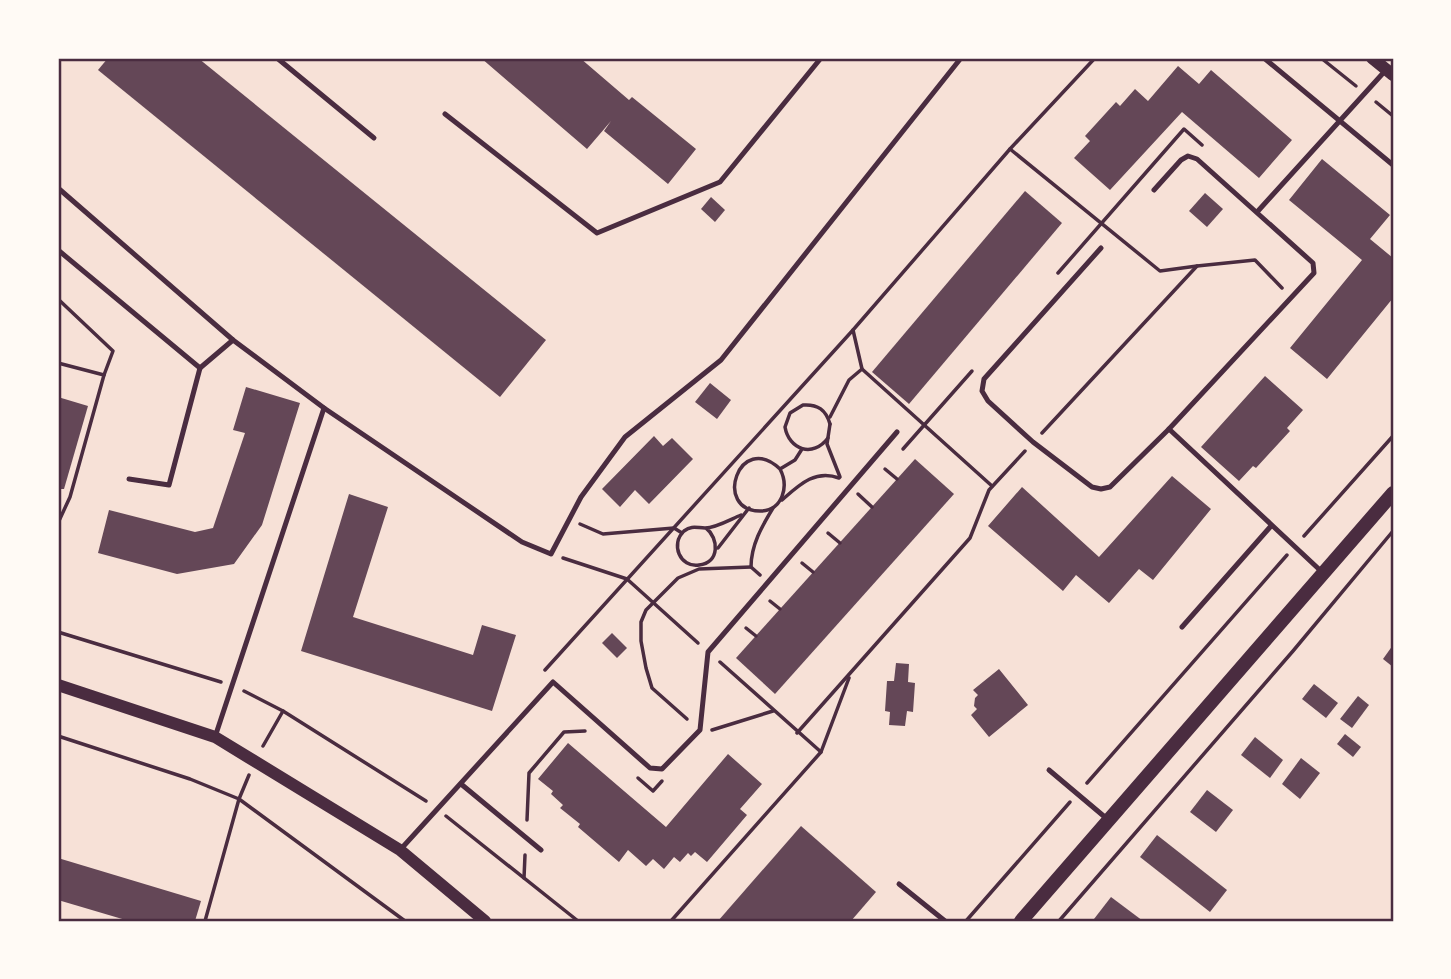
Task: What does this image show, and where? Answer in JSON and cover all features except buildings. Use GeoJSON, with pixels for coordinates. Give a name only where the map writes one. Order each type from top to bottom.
{"type":"FeatureCollection","features":[{"type":"Feature","properties":{"kind":"main road"},"geometry":{"type":"LineString","coordinates":[[1021,921],[1393,493]]}},
{"type":"Feature","properties":{"kind":"street"},"geometry":{"type":"LineString","coordinates":[[1372,58],[1390,72]]}},
{"type":"Feature","properties":{"kind":"street"},"geometry":{"type":"LineString","coordinates":[[58,685],[215,737],[400,850],[485,921]]}},
{"type":"Feature","properties":{"kind":"lane"},"geometry":{"type":"LineString","coordinates":[[277,58],[374,138]]}},
{"type":"Feature","properties":{"kind":"lane"},"geometry":{"type":"LineString","coordinates":[[444,114],[597,233],[720,182],[821,58]]}},
{"type":"Feature","properties":{"kind":"lane"},"geometry":{"type":"LineString","coordinates":[[58,188],[233,340],[324,408],[522,542],[551,554],[581,498],[625,437],[721,360],[961,58]]}},
{"type":"Feature","properties":{"kind":"lane"},"geometry":{"type":"LineString","coordinates":[[1264,58],[1393,165]]}},
{"type":"Feature","properties":{"kind":"lane"},"geometry":{"type":"LineString","coordinates":[[1258,211],[1340,121],[1390,72]]}},
{"type":"Feature","properties":{"kind":"lane"},"geometry":{"type":"LineString","coordinates":[[1101,248],[984,379],[982,391],[988,401],[1033,442],[1092,487],[1101,489],[1110,487],[1169,429],[1314,273],[1313,263],[1197,159],[1188,156],[1181,160],[1154,190]]}},
{"type":"Feature","properties":{"kind":"lane"},"geometry":{"type":"LineString","coordinates":[[58,250],[200,368]]}},
{"type":"Feature","properties":{"kind":"lane"},"geometry":{"type":"LineString","coordinates":[[129,479],[169,485],[200,368],[233,340]]}},
{"type":"Feature","properties":{"kind":"lane"},"geometry":{"type":"LineString","coordinates":[[215,737],[324,408]]}},
{"type":"Feature","properties":{"kind":"lane"},"geometry":{"type":"LineString","coordinates":[[1169,429],[1324,574]]}},
{"type":"Feature","properties":{"kind":"lane"},"geometry":{"type":"LineString","coordinates":[[400,850],[553,682],[650,768],[662,769],[700,730],[708,652],[897,432]]}},
{"type":"Feature","properties":{"kind":"lane"},"geometry":{"type":"LineString","coordinates":[[1182,627],[1271,526]]}},
{"type":"Feature","properties":{"kind":"lane"},"geometry":{"type":"LineString","coordinates":[[1049,770],[1109,820]]}},
{"type":"Feature","properties":{"kind":"lane"},"geometry":{"type":"LineString","coordinates":[[461,784],[541,850]]}},
{"type":"Feature","properties":{"kind":"lane"},"geometry":{"type":"LineString","coordinates":[[899,884],[945,921]]}},
{"type":"Feature","properties":{"kind":"path"},"geometry":{"type":"LineString","coordinates":[[545,670],[853,330],[1010,149],[1095,58]]}},
{"type":"Feature","properties":{"kind":"path"},"geometry":{"type":"LineString","coordinates":[[1010,149],[1160,271],[1255,260],[1291,297]]}},
{"type":"Feature","properties":{"kind":"path"},"geometry":{"type":"LineString","coordinates":[[797,733],[970,538],[992,486],[1197,266]]}},
{"type":"Feature","properties":{"kind":"path"},"geometry":{"type":"LineString","coordinates":[[58,299],[113,351],[70,497],[58,523]]}},
{"type":"Feature","properties":{"kind":"path"},"geometry":{"type":"LineString","coordinates":[[853,330],[862,369],[992,486]]}},
{"type":"Feature","properties":{"kind":"path"},"geometry":{"type":"LineString","coordinates":[[58,363],[104,375]]}},
{"type":"Feature","properties":{"kind":"path"},"geometry":{"type":"LineString","coordinates":[[751,567],[755,542],[774,506],[797,486],[819,474],[840,479],[827,444],[830,414],[849,380],[862,369]]}},
{"type":"Feature","properties":{"kind":"path"},"geometry":{"type":"LineString","coordinates":[[788,402],[794,409]]}},
{"type":"Feature","properties":{"kind":"path"},"geometry":{"type":"LineString","coordinates":[[828,438],[818,448],[802,450],[786,435],[786,419],[794,409],[803,405],[818,407],[824,411],[831,424]]}},
{"type":"Feature","properties":{"kind":"path"},"geometry":{"type":"LineString","coordinates":[[966,921],[1393,436]]}},
{"type":"Feature","properties":{"kind":"path"},"geometry":{"type":"LineString","coordinates":[[780,469],[795,460],[802,450]]}},
{"type":"Feature","properties":{"kind":"path"},"geometry":{"type":"LineString","coordinates":[[736,459],[741,466]]}},
{"type":"Feature","properties":{"kind":"path"},"geometry":{"type":"LineString","coordinates":[[774,506],[758,511],[749,508],[737,498],[734,490],[735,474],[741,466],[749,461],[766,460],[780,469],[785,485],[780,501]]}},
{"type":"Feature","properties":{"kind":"path"},"geometry":{"type":"LineString","coordinates":[[885,468],[897,479]]}},
{"type":"Feature","properties":{"kind":"path"},"geometry":{"type":"LineString","coordinates":[[850,488],[872,506]]}},
{"type":"Feature","properties":{"kind":"path"},"geometry":{"type":"LineString","coordinates":[[700,730],[652,688],[646,668],[641,622],[653,602],[678,578],[710,561],[741,515],[749,508]]}},
{"type":"Feature","properties":{"kind":"path"},"geometry":{"type":"LineString","coordinates":[[741,515],[706,528],[693,527],[682,533],[678,539],[678,552],[686,562],[699,567],[751,567],[768,583]]}},
{"type":"Feature","properties":{"kind":"path"},"geometry":{"type":"LineString","coordinates":[[570,519],[603,534],[674,528],[682,533]]}},
{"type":"Feature","properties":{"kind":"path"},"geometry":{"type":"LineString","coordinates":[[706,528],[715,538],[716,550]]}},
{"type":"Feature","properties":{"kind":"path"},"geometry":{"type":"LineString","coordinates":[[1059,921],[1293,651],[1393,531]]}},
{"type":"Feature","properties":{"kind":"path"},"geometry":{"type":"LineString","coordinates":[[828,533],[840,543]]}},
{"type":"Feature","properties":{"kind":"path"},"geometry":{"type":"LineString","coordinates":[[551,554],[627,579],[821,752]]}},
{"type":"Feature","properties":{"kind":"path"},"geometry":{"type":"LineString","coordinates":[[802,563],[813,572]]}},
{"type":"Feature","properties":{"kind":"path"},"geometry":{"type":"LineString","coordinates":[[768,600],[780,609]]}},
{"type":"Feature","properties":{"kind":"path"},"geometry":{"type":"LineString","coordinates":[[744,627],[756,636]]}},
{"type":"Feature","properties":{"kind":"path"},"geometry":{"type":"LineString","coordinates":[[58,632],[232,685],[283,711]]}},
{"type":"Feature","properties":{"kind":"path"},"geometry":{"type":"LineString","coordinates":[[671,921],[821,752],[850,676]]}},
{"type":"Feature","properties":{"kind":"path"},"geometry":{"type":"LineString","coordinates":[[710,731],[774,711]]}},
{"type":"Feature","properties":{"kind":"path"},"geometry":{"type":"LineString","coordinates":[[58,736],[190,779],[239,799],[205,921]]}}]}
